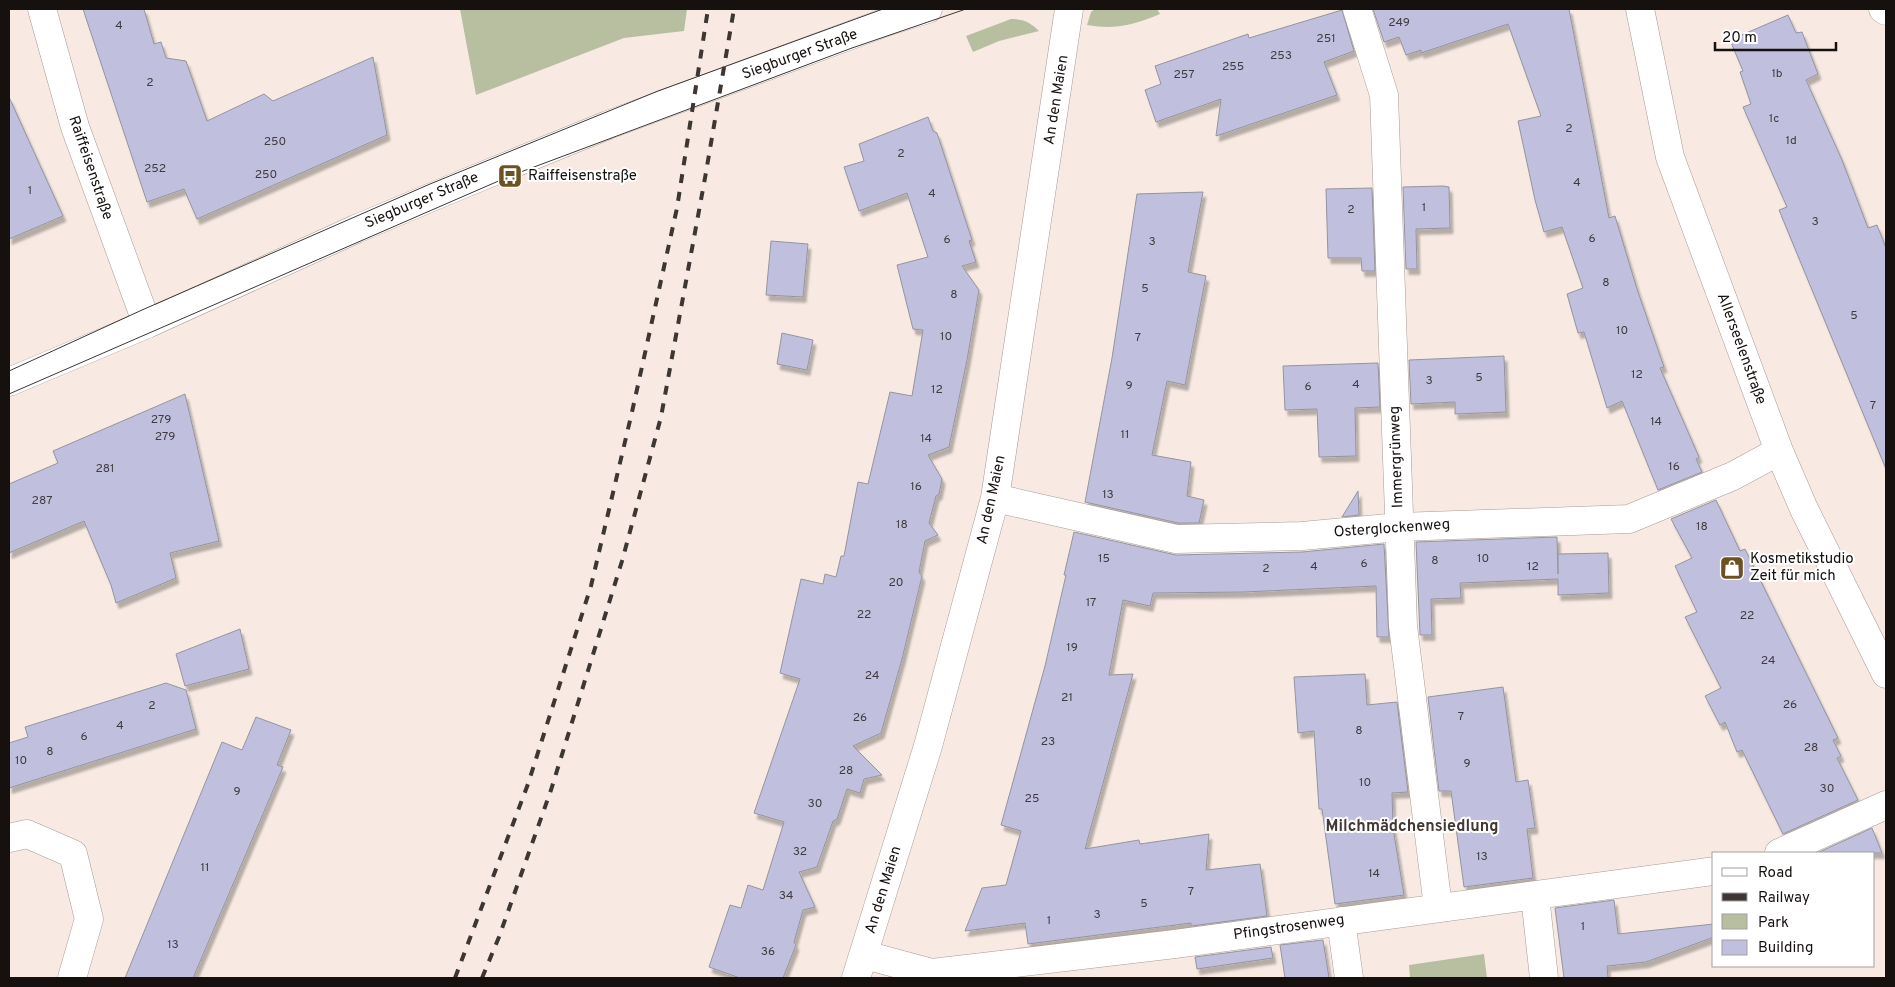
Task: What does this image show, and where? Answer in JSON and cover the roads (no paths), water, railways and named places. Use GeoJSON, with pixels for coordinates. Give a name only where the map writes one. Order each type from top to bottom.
{"type":"FeatureCollection","features":[{"type":"Feature","properties":{"kind":"street","name":"Raiffeisenstraße"},"geometry":{"type":"LineString","coordinates":[[42,9],[75,127],[147,324]]}},
{"type":"Feature","properties":{"kind":"street","name":"Siegburger Straße"},"geometry":{"type":"LineString","coordinates":[[9,382],[147,324],[481,176],[608,125],[889,21],[928,9]]}},
{"type":"Feature","properties":{"kind":"street","name":"An den Maien"},"geometry":{"type":"LineString","coordinates":[[861,966],[928,746],[995,498],[1070,9]]}},
{"type":"Feature","properties":{"kind":"street","name":"Immergrünweg"},"geometry":{"type":"LineString","coordinates":[[1357,9],[1384,95],[1402,626],[1438,907]]}},
{"type":"Feature","properties":{"kind":"street","name":"Allerseelenstraße"},"geometry":{"type":"LineString","coordinates":[[1640,9],[1670,156],[1779,451],[1804,509],[1886,674]]}},
{"type":"Feature","properties":{"kind":"street","name":"Osterglockenweg"},"geometry":{"type":"LineString","coordinates":[[995,498],[1176,539],[1302,536],[1400,527],[1629,519],[1733,476],[1779,451]]}},
{"type":"Feature","properties":{"kind":"street"},"geometry":{"type":"LineString","coordinates":[[1781,852],[1886,805]]}},
{"type":"Feature","properties":{"kind":"street"},"geometry":{"type":"LineString","coordinates":[[18,836],[73,854],[89,919],[72,978]]}},
{"type":"Feature","properties":{"kind":"street","name":"Pfingstrosenweg"},"geometry":{"type":"LineString","coordinates":[[861,966],[932,973],[1165,945],[1712,871]]}},
{"type":"Feature","properties":{"kind":"street"},"geometry":{"type":"LineString","coordinates":[[1535,896],[1544,978]]}},
{"type":"Feature","properties":{"kind":"street"},"geometry":{"type":"LineString","coordinates":[[1341,921],[1349,978]]}},
{"type":"Feature","properties":{"kind":"tram line"},"geometry":{"type":"LineString","coordinates":[[9,371],[142,310],[430,184],[658,91],[883,9]]}},
{"type":"Feature","properties":{"kind":"tram line"},"geometry":{"type":"LineString","coordinates":[[9,394],[510,176],[852,48],[966,9]]}},
{"type":"Feature","properties":{"kind":"railway"},"geometry":{"type":"LineString","coordinates":[[455,978],[528,784],[591,586],[677,208],[708,9]]}},
{"type":"Feature","properties":{"kind":"railway"},"geometry":{"type":"LineString","coordinates":[[482,978],[499,937],[551,790],[622,561],[661,417],[734,9]]}},
{"type":"Feature","properties":{"kind":"place","name":"Raiffeisenstraße"},"geometry":{"type":"Point","coordinates":[510,176]}},
{"type":"Feature","properties":{"kind":"place","name":"Kosmetikstudio Zeit für mich"},"geometry":{"type":"Point","coordinates":[1732,568]}},
{"type":"Feature","properties":{"kind":"district","name":"Milchmädchensiedlung"},"geometry":{"type":"Point","coordinates":[1412,827]}}]}
